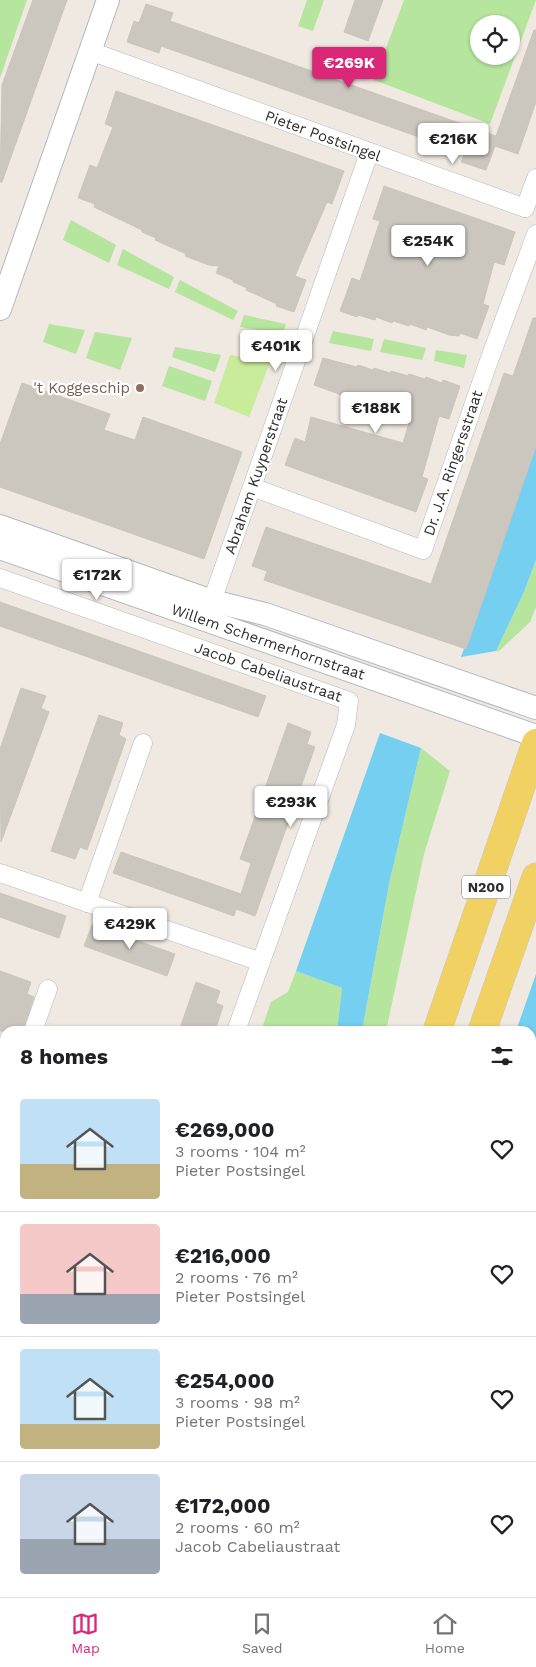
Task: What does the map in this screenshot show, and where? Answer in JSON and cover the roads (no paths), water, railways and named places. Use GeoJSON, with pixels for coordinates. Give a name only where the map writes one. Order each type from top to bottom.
{"type":"FeatureCollection","features":[{"type":"Feature","properties":{"kind":"main road","name":"N200"},"geometry":{"type":"LineString","coordinates":[[439,1026],[536,744]]}},
{"type":"Feature","properties":{"kind":"main road","name":"N200"},"geometry":{"type":"LineString","coordinates":[[484,1026],[536,877]]}},
{"type":"Feature","properties":{"kind":"street"},"geometry":{"type":"LineString","coordinates":[[0,309],[108,0]]}},
{"type":"Feature","properties":{"kind":"street","name":"Pieter Postsingel"},"geometry":{"type":"LineString","coordinates":[[90,51],[525,208]]}},
{"type":"Feature","properties":{"kind":"street","name":"Abraham Kuyperstraat"},"geometry":{"type":"LineString","coordinates":[[212,601],[369,153]]}},
{"type":"Feature","properties":{"kind":"street"},"geometry":{"type":"LineString","coordinates":[[536,178],[525,208],[535,219],[536,226]]}},
{"type":"Feature","properties":{"kind":"street","name":"Dr. J.A. Ringersstraat"},"geometry":{"type":"LineString","coordinates":[[252,487],[424,550],[487,366],[536,234]]}},
{"type":"Feature","properties":{"kind":"street","name":"Willem Schermerhornstraat"},"geometry":{"type":"LineString","coordinates":[[0,526],[212,601],[265,614],[536,708]]}},
{"type":"Feature","properties":{"kind":"street","name":"Willem Schermerhornstraat"},"geometry":{"type":"LineString","coordinates":[[0,548],[536,736]]}},
{"type":"Feature","properties":{"kind":"street","name":"Jacob Cabeliaustraat"},"geometry":{"type":"LineString","coordinates":[[0,578],[349,701],[346,725],[238,1026]]}},
{"type":"Feature","properties":{"kind":"street"},"geometry":{"type":"LineString","coordinates":[[88,903],[143,742]]}},
{"type":"Feature","properties":{"kind":"street"},"geometry":{"type":"LineString","coordinates":[[0,873],[261,962]]}},
{"type":"Feature","properties":{"kind":"street"},"geometry":{"type":"LineString","coordinates":[[36,1026],[48,988]]}},
{"type":"Feature","properties":{"kind":"water"},"geometry":{"type":"Polygon","coordinates":[[[536,446],[536,560],[524,592],[496,651],[461,657],[536,446]]]}},
{"type":"Feature","properties":{"kind":"water"},"geometry":{"type":"Polygon","coordinates":[[[380,733],[421,748],[389,884],[363,1026],[338,1026],[342,988],[296,971],[380,733]]]}},
{"type":"Feature","properties":{"kind":"water"},"geometry":{"type":"Polygon","coordinates":[[[536,974],[536,1026],[518,1026],[536,974]]]}},
{"type":"Feature","properties":{"kind":"place","name":"'t Koggeschip"},"geometry":{"type":"Point","coordinates":[140,388]}}]}
